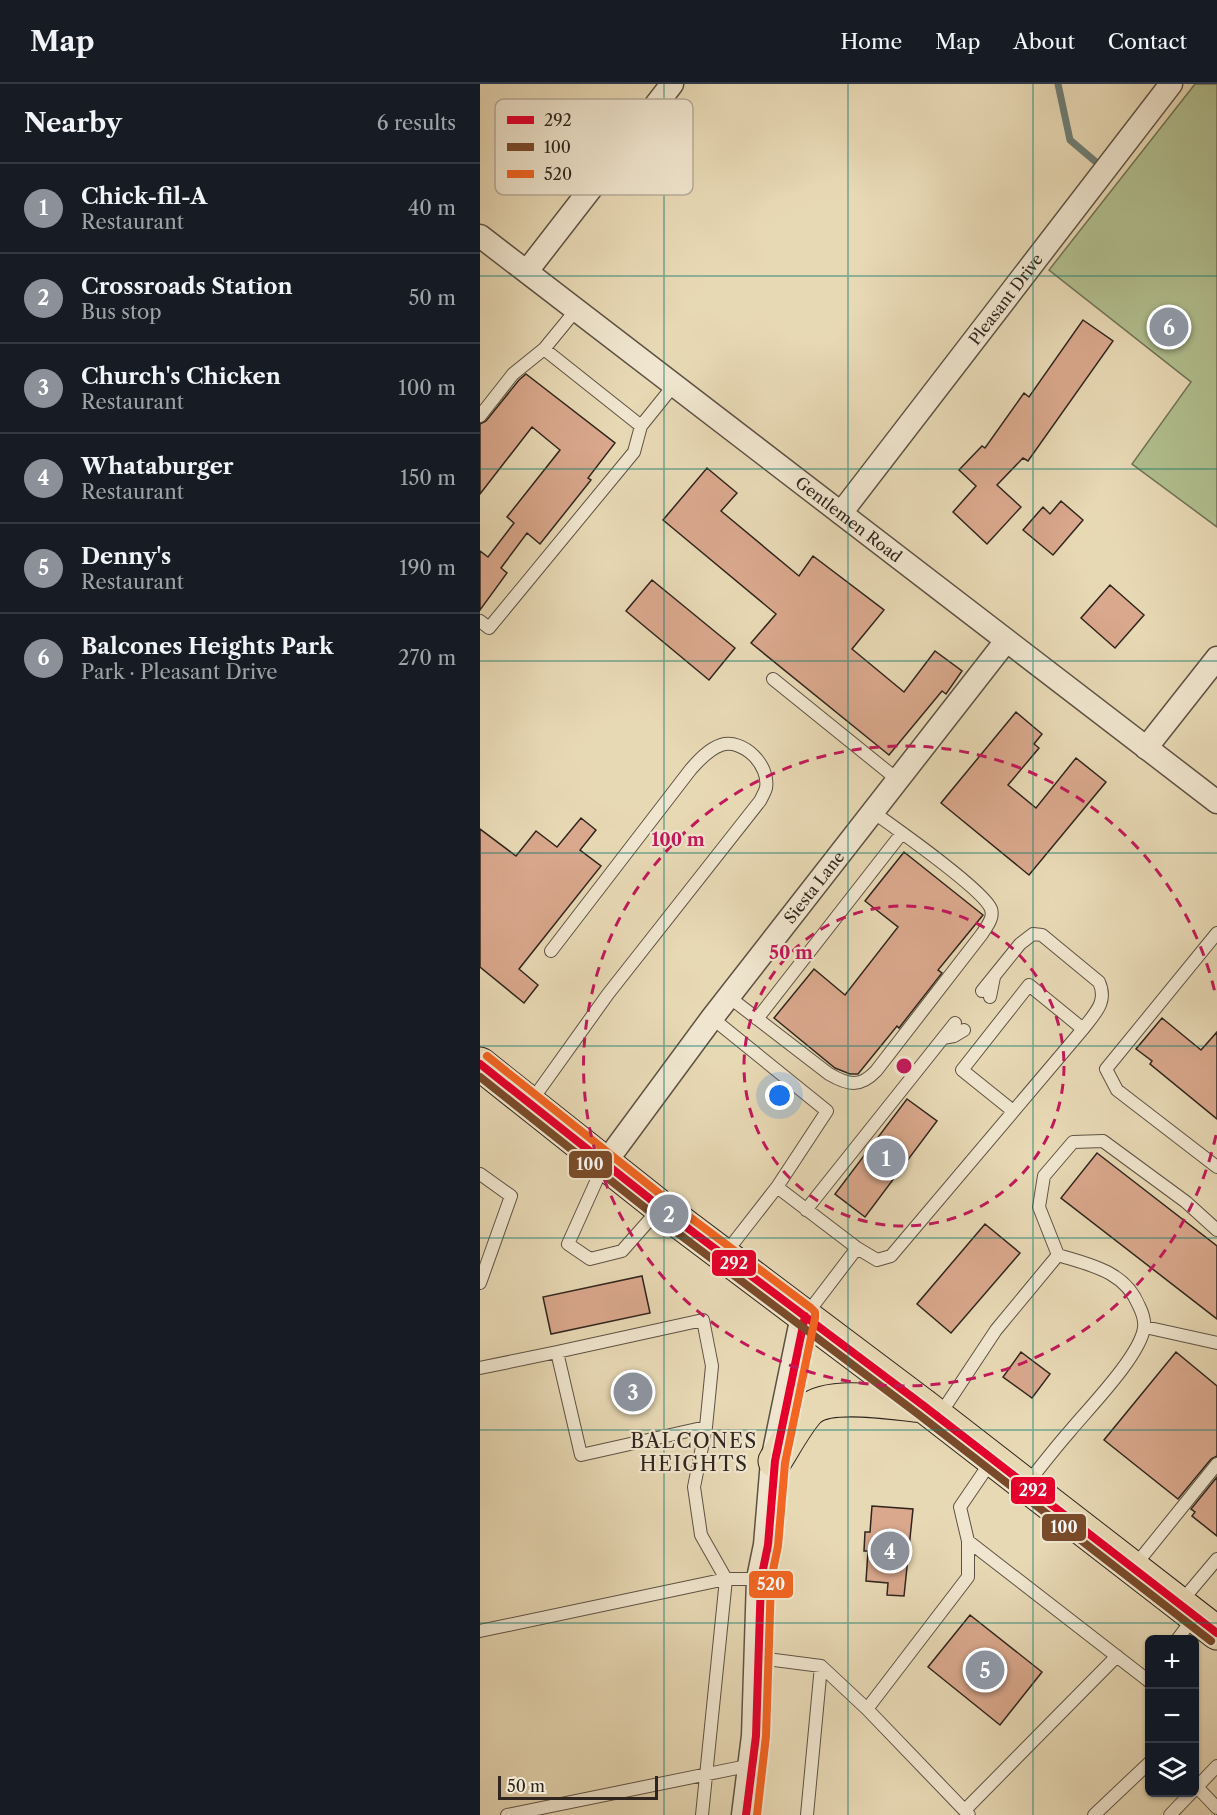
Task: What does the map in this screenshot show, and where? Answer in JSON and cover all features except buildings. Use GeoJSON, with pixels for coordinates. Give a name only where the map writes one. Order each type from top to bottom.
{"type":"FeatureCollection","features":[{"type":"Feature","properties":{"kind":"main road"},"geometry":{"type":"LineString","coordinates":[[480,1064],[660,1208],[1026,1485],[1133,1569],[1200,1626]]}},
{"type":"Feature","properties":{"kind":"main road"},"geometry":{"type":"LineString","coordinates":[[775,1461],[809,1410],[818,1405],[846,1400],[931,1412]]}},
{"type":"Feature","properties":{"kind":"street"},"geometry":{"type":"LineString","coordinates":[[660,99],[672,84]]}},
{"type":"Feature","properties":{"kind":"street","name":"Pleasant Drive"},"geometry":{"type":"LineString","coordinates":[[841,513],[1171,84]]}},
{"type":"Feature","properties":{"kind":"street"},"geometry":{"type":"LineString","coordinates":[[527,272],[586,195]]}},
{"type":"Feature","properties":{"kind":"street","name":"Gentlemen Road"},"geometry":{"type":"LineString","coordinates":[[480,236],[1217,802]]}},
{"type":"Feature","properties":{"kind":"street","name":"Siesta Lane"},"geometry":{"type":"LineString","coordinates":[[605,1163],[712,1018],[1006,641]]}},
{"type":"Feature","properties":{"kind":"street"},"geometry":{"type":"LineString","coordinates":[[1146,748],[1217,658]]}},
{"type":"Feature","properties":{"kind":"street"},"geometry":{"type":"LineString","coordinates":[[746,1815],[756,1736],[762,1579],[768,1545],[775,1461],[805,1316]]}},
{"type":"Feature","properties":{"kind":"lane"},"geometry":{"type":"LineString","coordinates":[[480,416],[513,374],[544,349],[576,310]]}},
{"type":"Feature","properties":{"kind":"lane"},"geometry":{"type":"LineString","coordinates":[[544,349],[640,426]]}},
{"type":"Feature","properties":{"kind":"lane"},"geometry":{"type":"LineString","coordinates":[[480,621],[489,628],[634,452],[640,426],[674,385]]}},
{"type":"Feature","properties":{"kind":"lane"},"geometry":{"type":"LineString","coordinates":[[773,679],[898,780]]}},
{"type":"Feature","properties":{"kind":"lane"},"geometry":{"type":"LineString","coordinates":[[530,1104],[608,994],[760,801],[766,788],[759,761],[746,749],[729,744],[719,746],[706,754],[691,769],[551,951]]}},
{"type":"Feature","properties":{"kind":"lane"},"geometry":{"type":"LineString","coordinates":[[729,997],[829,1074],[844,1082],[862,1083],[868,1080],[883,1062],[982,934],[992,914],[986,901],[946,867],[873,812]]}},
{"type":"Feature","properties":{"kind":"lane"},"geometry":{"type":"LineString","coordinates":[[757,1019],[902,833]]}},
{"type":"Feature","properties":{"kind":"lane"},"geometry":{"type":"LineString","coordinates":[[1217,933],[1106,1069],[1117,1090],[1217,1167]]}},
{"type":"Feature","properties":{"kind":"lane"},"geometry":{"type":"LineString","coordinates":[[777,1187],[857,1248],[877,1260],[891,1256],[1083,1029],[1102,1003],[1103,990],[1099,982],[1042,935],[1033,934],[1027,937],[994,976],[986,994]]}},
{"type":"Feature","properties":{"kind":"lane"},"geometry":{"type":"LineString","coordinates":[[1013,1111],[962,1070],[1029,985],[1083,1029]]}},
{"type":"Feature","properties":{"kind":"lane"},"geometry":{"type":"LineString","coordinates":[[712,1018],[827,1111],[777,1187],[724,1256]]}},
{"type":"Feature","properties":{"kind":"lane"},"geometry":{"type":"LineString","coordinates":[[806,1210],[943,1038],[960,1026]]}},
{"type":"Feature","properties":{"kind":"lane"},"geometry":{"type":"LineString","coordinates":[[1058,1255],[1040,1207],[1044,1176],[1073,1142],[1103,1141],[1186,1202],[1217,1230]]}},
{"type":"Feature","properties":{"kind":"lane"},"geometry":{"type":"LineString","coordinates":[[605,1163],[568,1244],[590,1259],[622,1251],[660,1208]]}},
{"type":"Feature","properties":{"kind":"lane"},"geometry":{"type":"LineString","coordinates":[[480,1174],[511,1196],[480,1283]]}},
{"type":"Feature","properties":{"kind":"lane"},"geometry":{"type":"LineString","coordinates":[[805,1316],[857,1248]]}},
{"type":"Feature","properties":{"kind":"lane"},"geometry":{"type":"LineString","coordinates":[[1026,1485],[1114,1380],[1139,1343],[1145,1327],[1134,1293],[1120,1279],[1094,1266],[1058,1255]]}},
{"type":"Feature","properties":{"kind":"lane"},"geometry":{"type":"LineString","coordinates":[[931,1412],[1058,1255]]}},
{"type":"Feature","properties":{"kind":"lane"},"geometry":{"type":"LineString","coordinates":[[480,1368],[703,1320],[712,1366],[706,1427],[694,1487],[700,1535],[726,1579],[702,1815]]}},
{"type":"Feature","properties":{"kind":"lane"},"geometry":{"type":"LineString","coordinates":[[1145,1327],[1217,1343]]}},
{"type":"Feature","properties":{"kind":"lane"},"geometry":{"type":"LineString","coordinates":[[557,1352],[581,1455],[706,1427]]}},
{"type":"Feature","properties":{"kind":"lane"},"geometry":{"type":"LineString","coordinates":[[867,1709],[968,1577],[968,1541],[960,1507],[992,1459]]}},
{"type":"Feature","properties":{"kind":"lane"},"geometry":{"type":"LineString","coordinates":[[1133,1569],[1217,1464]]}},
{"type":"Feature","properties":{"kind":"lane"},"geometry":{"type":"LineString","coordinates":[[968,1541],[1145,1677]]}},
{"type":"Feature","properties":{"kind":"lane"},"geometry":{"type":"LineString","coordinates":[[1200,1626],[1217,1559]]}},
{"type":"Feature","properties":{"kind":"lane"},"geometry":{"type":"LineString","coordinates":[[480,1631],[726,1579],[762,1579]]}},
{"type":"Feature","properties":{"kind":"lane"},"geometry":{"type":"LineString","coordinates":[[759,1658],[821,1666],[867,1709],[967,1813],[1117,1656]]}},
{"type":"Feature","properties":{"kind":"lane"},"geometry":{"type":"LineString","coordinates":[[807,1815],[821,1666]]}},
{"type":"Feature","properties":{"kind":"lane"},"geometry":{"type":"LineString","coordinates":[[507,1815],[752,1765]]}},
{"type":"Feature","properties":{"kind":"lane"},"geometry":{"type":"LineString","coordinates":[[1094,1815],[1145,1766]]}},
{"type":"Feature","properties":{"kind":"lane"},"geometry":{"type":"LineString","coordinates":[[1199,1786],[1217,1766]]}},
{"type":"Feature","properties":{"kind":"lane"},"geometry":{"type":"LineString","coordinates":[[1199,1793],[1217,1808]]}},
{"type":"Feature","properties":{"kind":"lane"},"geometry":{"type":"LineString","coordinates":[[1170,1815],[1188,1797]]}},
{"type":"Feature","properties":{"kind":"green space"},"geometry":{"type":"Polygon","coordinates":[[[1195,84],[1217,84],[1217,527],[1132,464],[1191,382],[1049,270],[1195,84]]]}},
{"type":"Feature","properties":{"kind":"waterway"},"geometry":{"type":"LineString","coordinates":[[1058,84],[1070,140],[1096,162]]}},
{"type":"Feature","properties":{"kind":"transit line","name":"520"},"geometry":{"type":"LineString","coordinates":[[487,1056],[675,1206],[815,1312],[785,1463],[778,1546],[771,1580],[766,1736],[757,1815]]}},
{"type":"Feature","properties":{"kind":"transit line","name":"292"},"geometry":{"type":"LineString","coordinates":[[480,1064],[669,1214],[924,1406],[1217,1633]]}},
{"type":"Feature","properties":{"kind":"transit line","name":"100"},"geometry":{"type":"LineString","coordinates":[[480,1077],[663,1222],[918,1414],[1211,1641]]}},
{"type":"Feature","properties":{"kind":"transit line","name":"292"},"geometry":{"type":"LineString","coordinates":[[746,1815],[756,1736],[761,1579],[768,1545],[775,1461],[805,1316]]}},
{"type":"Feature","properties":{"kind":"place","name":"Balcones Heights Park"},"geometry":{"type":"Point","coordinates":[1169,327]}},
{"type":"Feature","properties":{"kind":"place","name":"Chick-fil-A"},"geometry":{"type":"Point","coordinates":[886,1158]}},
{"type":"Feature","properties":{"kind":"place","name":"Crossroads Station"},"geometry":{"type":"Point","coordinates":[669,1214]}},
{"type":"Feature","properties":{"kind":"place","name":"Church's Chicken"},"geometry":{"type":"Point","coordinates":[633,1392]}},
{"type":"Feature","properties":{"kind":"place","name":"Whataburger"},"geometry":{"type":"Point","coordinates":[890,1551]}},
{"type":"Feature","properties":{"kind":"place","name":"Denny's"},"geometry":{"type":"Point","coordinates":[985,1670]}},
{"type":"Feature","properties":{"kind":"district","name":"BALCONES HEIGHTS"},"geometry":{"type":"Point","coordinates":[694,1452]}}]}
